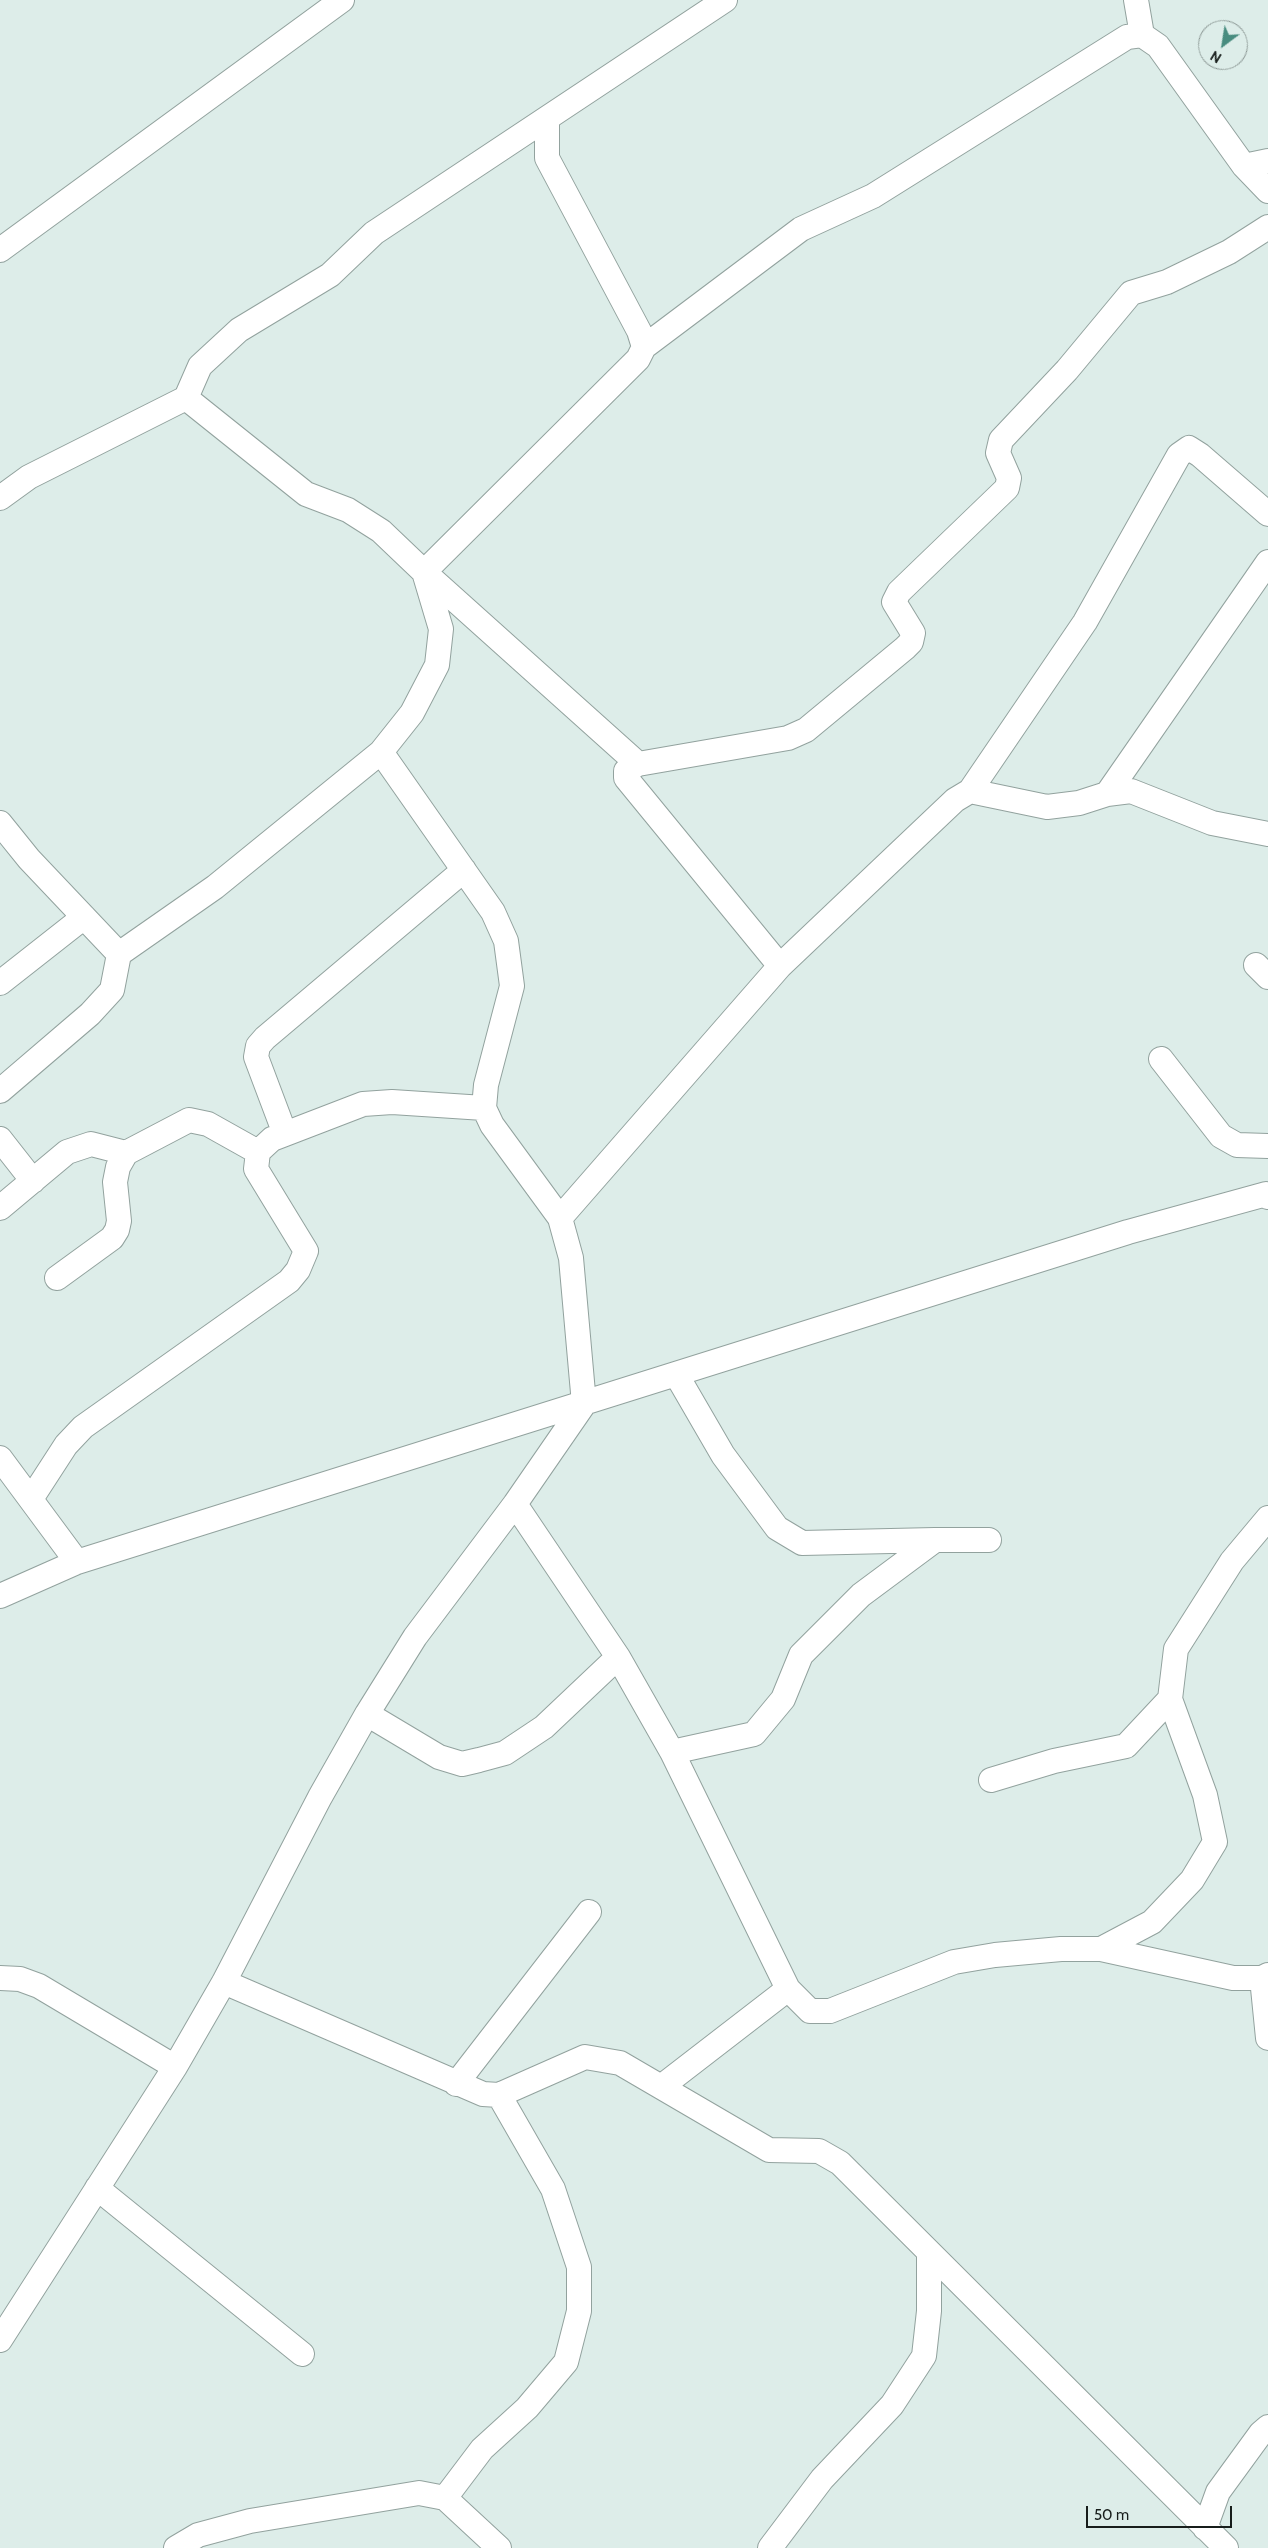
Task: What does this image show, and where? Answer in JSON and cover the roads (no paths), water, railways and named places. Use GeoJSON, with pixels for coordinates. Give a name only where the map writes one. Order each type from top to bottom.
{"type":"FeatureCollection","features":[{"type":"Feature","properties":{"kind":"street"},"geometry":{"type":"LineString","coordinates":[[0,250],[32,224],[342,0]]}},
{"type":"Feature","properties":{"kind":"street"},"geometry":{"type":"LineString","coordinates":[[0,498],[29,477],[186,398],[200,366],[240,330],[330,275],[374,234],[725,0]]}},
{"type":"Feature","properties":{"kind":"street"},"geometry":{"type":"LineString","coordinates":[[1136,0],[1142,35]]}},
{"type":"Feature","properties":{"kind":"street"},"geometry":{"type":"LineString","coordinates":[[424,572],[638,359],[644,346],[801,229],[874,196],[1127,37],[1142,35],[1158,46],[1244,166],[1268,191]]}},
{"type":"Feature","properties":{"kind":"street"},"geometry":{"type":"LineString","coordinates":[[547,120],[547,158],[639,331],[644,346]]}},
{"type":"Feature","properties":{"kind":"street"},"geometry":{"type":"LineString","coordinates":[[1244,166],[1268,161]]}},
{"type":"Feature","properties":{"kind":"street"},"geometry":{"type":"LineString","coordinates":[[780,966],[626,778],[626,771],[638,764],[788,738],[806,730],[905,648],[911,642],[913,633],[894,602],[898,592],[1007,488],[1009,478],[998,453],[1001,440],[1067,370],[1130,293],[1167,282],[1229,252],[1268,227]]}},
{"type":"Feature","properties":{"kind":"street"},"geometry":{"type":"LineString","coordinates":[[186,398],[306,494],[348,510],[381,531],[638,764]]}},
{"type":"Feature","properties":{"kind":"street"},"geometry":{"type":"LineString","coordinates":[[560,1218],[780,966],[954,800],[970,792],[1085,622],[1179,454],[1188,448],[1200,455],[1268,514]]}},
{"type":"Feature","properties":{"kind":"street"},"geometry":{"type":"LineString","coordinates":[[1107,794],[1268,562]]}},
{"type":"Feature","properties":{"kind":"street"},"geometry":{"type":"LineString","coordinates":[[0,1091],[90,1014],[112,990],[119,954],[216,887],[381,752],[412,712],[437,665],[441,628],[424,572]]}},
{"type":"Feature","properties":{"kind":"street"},"geometry":{"type":"LineString","coordinates":[[0,2340],[175,2067],[224,1982],[320,1797],[367,1714],[415,1637],[515,1504],[584,1404],[571,1258],[560,1218],[492,1125],[484,1108],[486,1085],[512,986],[506,941],[493,912],[381,752]]}},
{"type":"Feature","properties":{"kind":"street"},"geometry":{"type":"LineString","coordinates":[[970,792],[1047,807],[1079,803],[1107,794],[1131,791],[1212,823],[1268,834]]}},
{"type":"Feature","properties":{"kind":"street"},"geometry":{"type":"LineString","coordinates":[[0,823],[29,859],[119,954]]}},
{"type":"Feature","properties":{"kind":"street"},"geometry":{"type":"LineString","coordinates":[[285,1134],[256,1057],[258,1046],[265,1038],[464,870]]}},
{"type":"Feature","properties":{"kind":"street"},"geometry":{"type":"LineString","coordinates":[[0,983],[84,917]]}},
{"type":"Feature","properties":{"kind":"street"},"geometry":{"type":"LineString","coordinates":[[1160,1059],[1221,1136],[1236,1145],[1268,1146]]}},
{"type":"Feature","properties":{"kind":"street"},"geometry":{"type":"LineString","coordinates":[[31,1498],[66,1444],[83,1427],[289,1281],[298,1270],[306,1251],[256,1169],[258,1152],[272,1139],[362,1104],[392,1102],[484,1108]]}},
{"type":"Feature","properties":{"kind":"street"},"geometry":{"type":"LineString","coordinates":[[57,1278],[112,1238],[117,1230],[115,1182],[118,1167],[126,1153],[189,1120],[208,1124],[258,1152]]}},
{"type":"Feature","properties":{"kind":"street"},"geometry":{"type":"LineString","coordinates":[[0,1140],[33,1180]]}},
{"type":"Feature","properties":{"kind":"street"},"geometry":{"type":"LineString","coordinates":[[0,1208],[68,1152],[91,1144],[126,1153]]}},
{"type":"Feature","properties":{"kind":"street"},"geometry":{"type":"LineString","coordinates":[[0,1596],[77,1562],[1128,1232],[1267,1194]]}},
{"type":"Feature","properties":{"kind":"street"},"geometry":{"type":"LineString","coordinates":[[676,1374],[723,1455],[777,1528],[802,1543],[989,1540]]}},
{"type":"Feature","properties":{"kind":"street"},"geometry":{"type":"LineString","coordinates":[[0,1458],[77,1562]]}},
{"type":"Feature","properties":{"kind":"street"},"geometry":{"type":"LineString","coordinates":[[515,1504],[618,1657],[672,1752],[788,1989],[810,2011],[830,2011],[954,1962],[1061,1949],[1101,1949],[1233,1978],[1265,1977],[1268,2038]]}},
{"type":"Feature","properties":{"kind":"street"},"geometry":{"type":"LineString","coordinates":[[1101,1949],[1152,1922],[1192,1880],[1215,1842],[1205,1795],[1170,1699],[1176,1649],[1232,1561],[1268,1518]]}},
{"type":"Feature","properties":{"kind":"street"},"geometry":{"type":"LineString","coordinates":[[672,1752],[754,1734],[782,1699],[801,1655],[861,1595],[935,1540]]}},
{"type":"Feature","properties":{"kind":"street"},"geometry":{"type":"LineString","coordinates":[[367,1714],[439,1757],[462,1764],[505,1753],[544,1727],[618,1657]]}},
{"type":"Feature","properties":{"kind":"street"},"geometry":{"type":"LineString","coordinates":[[990,1780],[1054,1761],[1126,1746],[1170,1699]]}},
{"type":"Feature","properties":{"kind":"street"},"geometry":{"type":"LineString","coordinates":[[456,2084],[589,1912]]}},
{"type":"Feature","properties":{"kind":"street"},"geometry":{"type":"LineString","coordinates":[[0,1978],[20,1979],[39,1986],[175,2067]]}},
{"type":"Feature","properties":{"kind":"street"},"geometry":{"type":"LineString","coordinates":[[224,1982],[456,2084],[483,2094],[500,2095],[585,2057],[620,2062],[769,2150],[819,2151],[840,2163],[1212,2540]]}},
{"type":"Feature","properties":{"kind":"street"},"geometry":{"type":"LineString","coordinates":[[661,2087],[788,1989]]}},
{"type":"Feature","properties":{"kind":"street"},"geometry":{"type":"LineString","coordinates":[[445,2498],[482,2449],[527,2408],[566,2362],[580,2311],[578,2268],[553,2189],[500,2095]]}},
{"type":"Feature","properties":{"kind":"street"},"geometry":{"type":"LineString","coordinates":[[97,2188],[302,2354]]}},
{"type":"Feature","properties":{"kind":"street"},"geometry":{"type":"LineString","coordinates":[[770,2548],[822,2479],[892,2406],[924,2356],[930,2311],[929,2252]]}},
{"type":"Feature","properties":{"kind":"street"},"geometry":{"type":"LineString","coordinates":[[1212,2540],[1218,2492],[1261,2433],[1268,2427]]}},
{"type":"Feature","properties":{"kind":"street"},"geometry":{"type":"LineString","coordinates":[[176,2548],[198,2535],[250,2521],[419,2493],[445,2498],[496,2547]]}}]}
